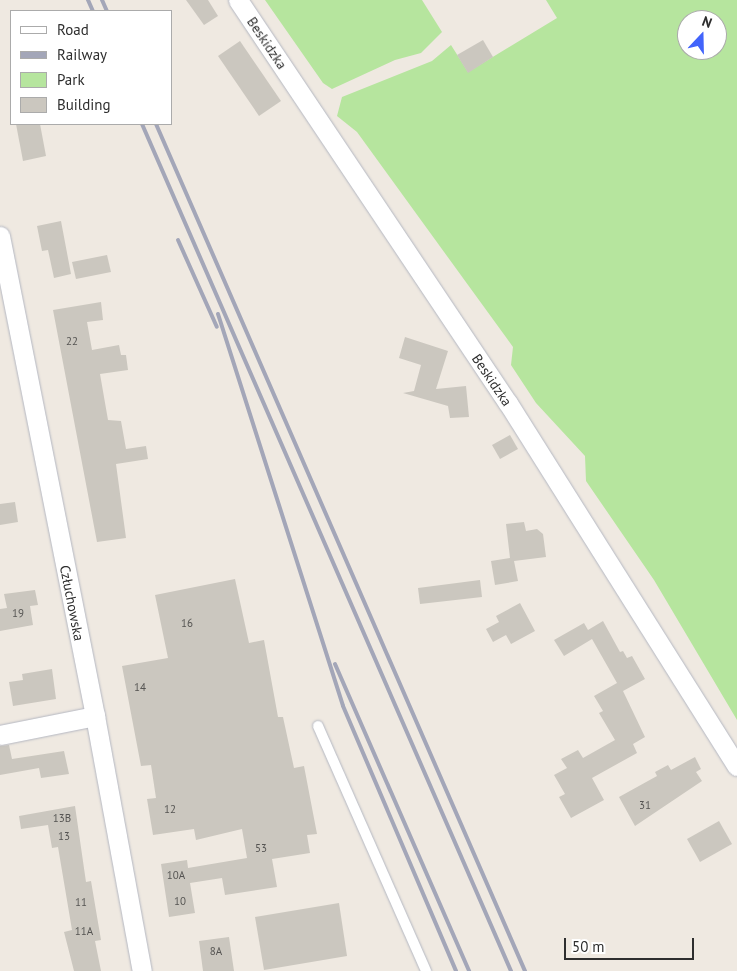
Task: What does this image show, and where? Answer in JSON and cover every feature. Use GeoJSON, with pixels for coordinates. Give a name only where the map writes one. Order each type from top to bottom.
{"type":"FeatureCollection","features":[{"type":"Feature","properties":{"kind":"street","name":"Beskidzka"},"geometry":{"type":"LineString","coordinates":[[238,0],[508,403],[737,766]]}},
{"type":"Feature","properties":{"kind":"street","name":"Człuchowska"},"geometry":{"type":"LineString","coordinates":[[0,236],[95,716],[142,971]]}},
{"type":"Feature","properties":{"kind":"street"},"geometry":{"type":"LineString","coordinates":[[0,735],[95,716]]}},
{"type":"Feature","properties":{"kind":"lane"},"geometry":{"type":"LineString","coordinates":[[318,726],[426,971]]}},
{"type":"Feature","properties":{"kind":"green space"},"geometry":{"type":"Polygon","coordinates":[[[265,0],[422,0],[442,32],[421,53],[395,60],[332,89],[323,83],[265,0]]]}},
{"type":"Feature","properties":{"kind":"green space"},"geometry":{"type":"Polygon","coordinates":[[[546,0],[737,0],[737,720],[654,580],[586,481],[585,456],[536,403],[511,365],[513,347],[357,132],[337,116],[342,97],[432,61],[451,45],[468,72],[557,18],[546,0]]]}},
{"type":"Feature","properties":{"kind":"building"},"geometry":{"type":"Polygon","coordinates":[[[186,0],[208,0],[218,16],[204,25],[186,0]]]}},
{"type":"Feature","properties":{"kind":"building"},"geometry":{"type":"Polygon","coordinates":[[[483,40],[493,57],[468,73],[457,55],[483,40]]]}},
{"type":"Feature","properties":{"kind":"building"},"geometry":{"type":"Polygon","coordinates":[[[240,41],[281,101],[259,116],[218,56],[240,41]]]}},
{"type":"Feature","properties":{"kind":"building"},"geometry":{"type":"Polygon","coordinates":[[[16,125],[40,125],[46,156],[23,161],[16,125]]]}},
{"type":"Feature","properties":{"kind":"building"},"geometry":{"type":"Polygon","coordinates":[[[61,221],[71,274],[54,278],[48,250],[42,251],[37,226],[61,221]]]}},
{"type":"Feature","properties":{"kind":"building"},"geometry":{"type":"Polygon","coordinates":[[[107,255],[111,272],[76,279],[72,262],[107,255]]]}},
{"type":"Feature","properties":{"kind":"building"},"geometry":{"type":"Polygon","coordinates":[[[101,302],[103,320],[87,322],[92,350],[119,345],[121,355],[126,355],[128,370],[100,374],[108,420],[121,421],[126,449],[146,446],[148,459],[116,464],[126,538],[97,542],[53,310],[101,302]]]}},
{"type":"Feature","properties":{"kind":"building"},"geometry":{"type":"Polygon","coordinates":[[[405,337],[448,351],[436,389],[466,386],[469,417],[450,418],[448,406],[403,393],[414,391],[421,365],[399,358],[405,337]]]}},
{"type":"Feature","properties":{"kind":"building"},"geometry":{"type":"Polygon","coordinates":[[[510,435],[518,449],[500,459],[492,445],[510,435]]]}},
{"type":"Feature","properties":{"kind":"building"},"geometry":{"type":"Polygon","coordinates":[[[15,502],[18,522],[0,525],[0,504],[15,502]]]}},
{"type":"Feature","properties":{"kind":"building"},"geometry":{"type":"Polygon","coordinates":[[[524,522],[526,531],[537,529],[543,534],[546,557],[514,561],[518,581],[495,585],[491,561],[510,558],[506,524],[524,522]]]}},
{"type":"Feature","properties":{"kind":"building"},"geometry":{"type":"Polygon","coordinates":[[[235,579],[249,643],[264,640],[278,717],[283,717],[294,768],[304,766],[317,834],[307,835],[310,853],[272,859],[277,887],[225,895],[222,878],[190,883],[195,913],[169,917],[161,864],[187,860],[188,868],[247,858],[242,829],[196,840],[194,829],[153,835],[147,799],[156,798],[151,765],[141,766],[122,666],[168,658],[155,595],[235,579]]]}},
{"type":"Feature","properties":{"kind":"building"},"geometry":{"type":"Polygon","coordinates":[[[480,580],[482,597],[420,604],[418,588],[480,580]]]}},
{"type":"Feature","properties":{"kind":"building"},"geometry":{"type":"Polygon","coordinates":[[[35,590],[38,605],[30,606],[33,625],[0,631],[0,609],[7,608],[4,594],[35,590]]]}},
{"type":"Feature","properties":{"kind":"building"},"geometry":{"type":"Polygon","coordinates":[[[520,603],[535,631],[511,644],[506,635],[493,642],[486,629],[499,622],[496,616],[520,603]]]}},
{"type":"Feature","properties":{"kind":"building"},"geometry":{"type":"Polygon","coordinates":[[[603,621],[620,652],[623,651],[627,658],[632,656],[645,679],[623,691],[645,737],[633,744],[637,753],[592,778],[604,800],[571,818],[559,797],[565,794],[554,775],[567,768],[561,759],[578,750],[583,758],[615,740],[599,713],[603,711],[594,696],[617,683],[592,639],[564,656],[554,640],[584,623],[588,630],[603,621]]]}},
{"type":"Feature","properties":{"kind":"building"},"geometry":{"type":"Polygon","coordinates":[[[52,669],[56,699],[13,706],[9,682],[23,680],[22,674],[52,669]]]}},
{"type":"Feature","properties":{"kind":"building"},"geometry":{"type":"Polygon","coordinates":[[[9,745],[12,759],[64,751],[69,774],[41,778],[39,768],[0,775],[0,746],[9,745]]]}},
{"type":"Feature","properties":{"kind":"building"},"geometry":{"type":"Polygon","coordinates":[[[695,757],[701,769],[696,772],[702,781],[635,826],[619,797],[657,776],[655,772],[668,765],[671,770],[695,757]]]}},
{"type":"Feature","properties":{"kind":"building"},"geometry":{"type":"Polygon","coordinates":[[[75,806],[86,882],[91,881],[101,940],[95,941],[101,971],[74,971],[64,932],[72,930],[58,847],[52,848],[48,825],[21,829],[19,816],[75,806]]]}},
{"type":"Feature","properties":{"kind":"building"},"geometry":{"type":"Polygon","coordinates":[[[719,821],[732,844],[700,862],[687,839],[719,821]]]}},
{"type":"Feature","properties":{"kind":"building"},"geometry":{"type":"Polygon","coordinates":[[[339,903],[347,956],[264,970],[255,917],[339,903]]]}},
{"type":"Feature","properties":{"kind":"building"},"geometry":{"type":"Polygon","coordinates":[[[229,937],[234,971],[203,971],[199,941],[229,937]]]}},
{"type":"Feature","properties":{"kind":"railway"},"geometry":{"type":"LineString","coordinates":[[88,0],[93,10]]}},
{"type":"Feature","properties":{"kind":"railway"},"geometry":{"type":"LineString","coordinates":[[102,0],[107,10]]}},
{"type":"Feature","properties":{"kind":"railway"},"geometry":{"type":"LineString","coordinates":[[142,125],[511,971]]}},
{"type":"Feature","properties":{"kind":"railway"},"geometry":{"type":"LineString","coordinates":[[156,125],[525,971]]}},
{"type":"Feature","properties":{"kind":"railway"},"geometry":{"type":"LineString","coordinates":[[178,240],[217,327]]}},
{"type":"Feature","properties":{"kind":"railway"},"geometry":{"type":"LineString","coordinates":[[218,314],[343,706],[456,971]]}},
{"type":"Feature","properties":{"kind":"railway"},"geometry":{"type":"LineString","coordinates":[[335,664],[469,971]]}}]}
